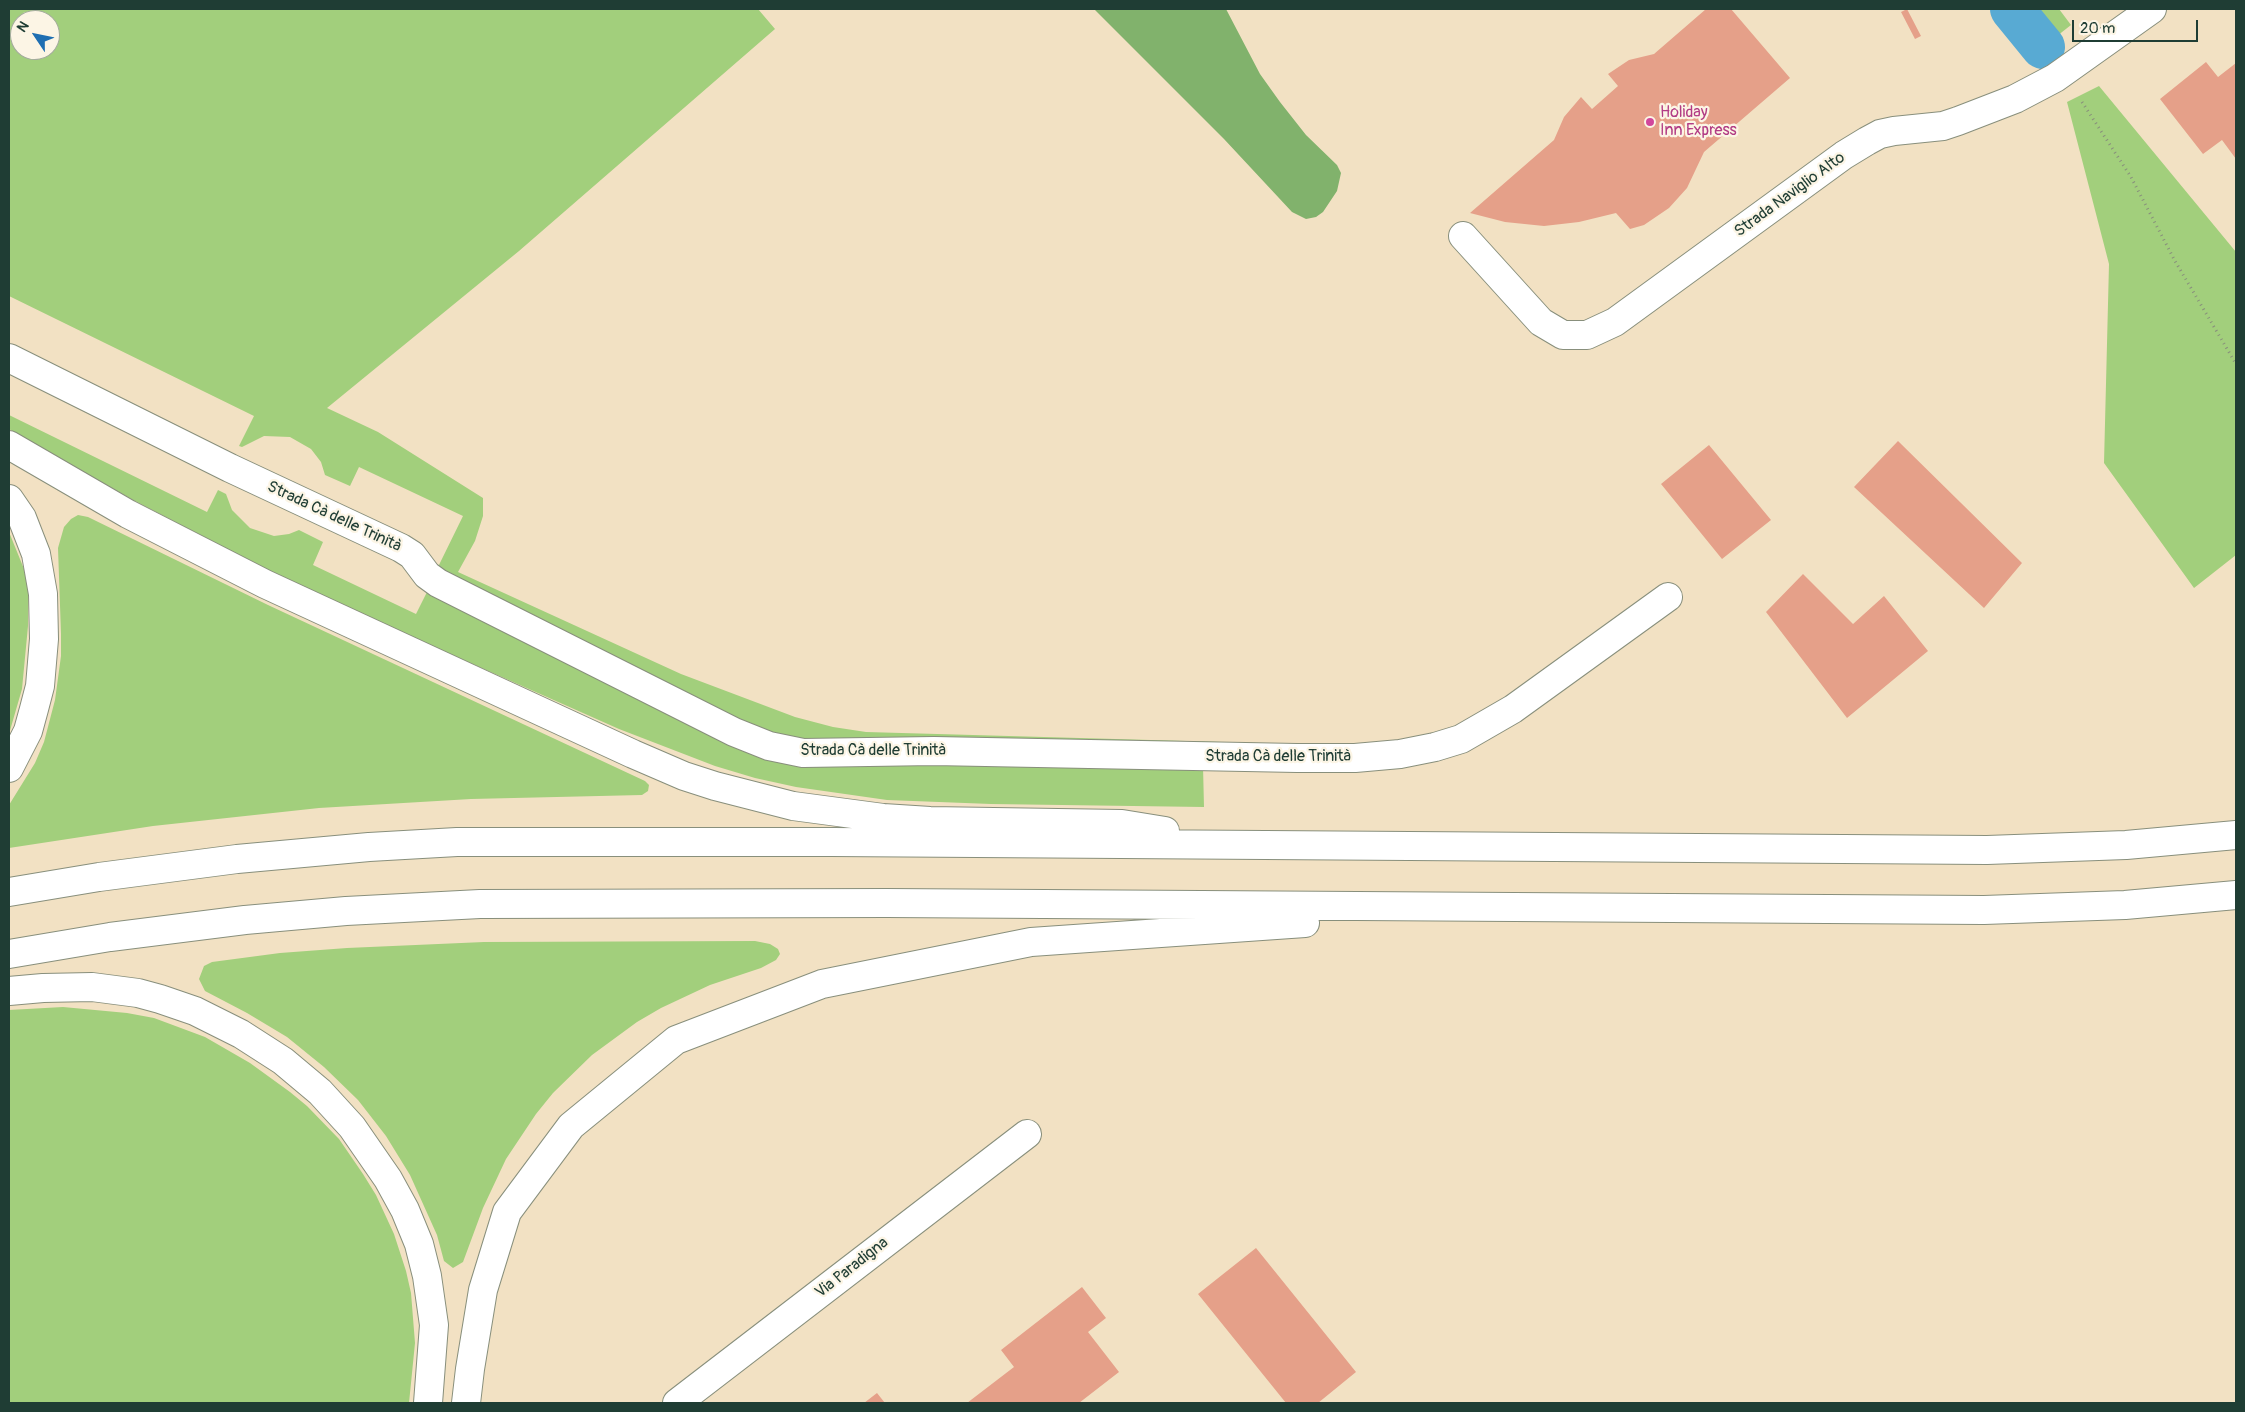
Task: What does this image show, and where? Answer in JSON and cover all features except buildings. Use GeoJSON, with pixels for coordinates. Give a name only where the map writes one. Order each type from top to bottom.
{"type":"FeatureCollection","features":[{"type":"Feature","properties":{"kind":"main road","name":"Strada Naviglio Alto"},"geometry":{"type":"LineString","coordinates":[[1463,236],[1541,322],[1563,335],[1587,335],[1616,322],[1867,140],[1894,131],[1943,126],[1958,122],[2023,95],[2062,74],[2152,9]]}},
{"type":"Feature","properties":{"kind":"main road","name":"Strada Cà delle Trinità"},"geometry":{"type":"LineString","coordinates":[[9,358],[230,468],[401,548],[412,555],[427,576],[438,583],[734,732],[769,746],[803,753],[934,751],[1306,758],[1364,757],[1435,748],[1460,740],[1513,709],[1668,597]]}},
{"type":"Feature","properties":{"kind":"main road"},"geometry":{"type":"LineString","coordinates":[[9,445],[144,522],[265,584],[633,754],[684,776],[715,786],[793,806],[837,813],[930,821],[1122,824],[1213,842],[1250,845]]}},
{"type":"Feature","properties":{"kind":"main road"},"geometry":{"type":"LineString","coordinates":[[9,499],[22,518],[36,554],[43,594],[44,639],[40,686],[34,709],[28,731],[9,768]]}},
{"type":"Feature","properties":{"kind":"main road"},"geometry":{"type":"LineString","coordinates":[[9,892],[108,876],[237,859],[369,847],[458,842],[1987,850],[2126,845],[2236,835]]}},
{"type":"Feature","properties":{"kind":"main road"},"geometry":{"type":"LineString","coordinates":[[9,954],[110,937],[245,920],[346,911],[480,904],[696,903],[2003,910],[2126,905],[2236,895]]}},
{"type":"Feature","properties":{"kind":"main road"},"geometry":{"type":"LineString","coordinates":[[466,1403],[483,1290],[507,1212],[571,1126],[676,1040],[822,984],[1031,942],[1528,907]]}},
{"type":"Feature","properties":{"kind":"main road"},"geometry":{"type":"LineString","coordinates":[[9,991],[92,987],[138,993],[167,1001],[213,1019],[255,1043],[296,1071],[326,1098],[362,1140],[388,1179],[405,1210],[419,1244],[429,1284],[434,1325],[428,1403]]}},
{"type":"Feature","properties":{"kind":"main road","name":"Via Paradigna"},"geometry":{"type":"LineString","coordinates":[[677,1403],[1027,1134]]}},
{"type":"Feature","properties":{"kind":"path"},"geometry":{"type":"LineString","coordinates":[[2062,74],[2124,165],[2175,261],[2236,364]]}},
{"type":"Feature","properties":{"kind":"green space"},"geometry":{"type":"Polygon","coordinates":[[[9,9],[758,9],[775,29],[519,251],[327,408],[378,432],[483,498],[483,516],[475,541],[458,572],[681,674],[795,717],[833,727],[866,732],[1293,744],[1294,749],[896,745],[773,738],[456,581],[438,567],[463,516],[359,467],[350,486],[325,475],[321,462],[311,449],[290,437],[264,436],[242,447],[239,446],[254,416],[9,296],[9,9]]]}},
{"type":"Feature","properties":{"kind":"green space"},"geometry":{"type":"Polygon","coordinates":[[[1094,9],[1226,9],[1260,74],[1306,135],[1337,165],[1341,173],[1337,191],[1323,212],[1316,217],[1306,219],[1292,212],[1224,139],[1094,9]]]}},
{"type":"Feature","properties":{"kind":"green space"},"geometry":{"type":"Polygon","coordinates":[[[2034,9],[2059,9],[2071,25],[2057,36],[2034,9]]]}},
{"type":"Feature","properties":{"kind":"green space"},"geometry":{"type":"Polygon","coordinates":[[[2099,86],[2236,252],[2236,555],[2194,588],[2104,463],[2109,264],[2067,102],[2099,86]]]}},
{"type":"Feature","properties":{"kind":"green space"},"geometry":{"type":"Polygon","coordinates":[[[9,415],[207,512],[218,490],[226,494],[232,510],[250,528],[274,536],[289,534],[299,530],[323,542],[313,565],[416,614],[427,592],[588,669],[719,737],[1203,766],[1204,807],[991,804],[887,800],[796,787],[755,778],[715,766],[619,729],[414,638],[264,568],[135,501],[25,439],[9,429],[9,415]]]}},
{"type":"Feature","properties":{"kind":"green space"},"geometry":{"type":"Polygon","coordinates":[[[78,515],[88,517],[268,605],[645,781],[649,785],[648,791],[642,795],[471,799],[319,808],[153,826],[9,848],[9,805],[35,763],[44,742],[55,700],[61,656],[58,548],[64,527],[71,519],[78,515]]]}},
{"type":"Feature","properties":{"kind":"green space"},"geometry":{"type":"Polygon","coordinates":[[[9,532],[24,569],[28,589],[28,626],[22,689],[9,734],[9,532]]]}},
{"type":"Feature","properties":{"kind":"green space"},"geometry":{"type":"Polygon","coordinates":[[[755,941],[770,944],[778,949],[780,954],[776,960],[761,968],[710,985],[661,1008],[637,1022],[592,1055],[553,1093],[536,1114],[506,1159],[483,1208],[463,1262],[453,1268],[444,1261],[437,1235],[410,1175],[386,1136],[358,1100],[324,1067],[287,1037],[205,991],[199,979],[204,966],[212,962],[280,953],[347,948],[484,942],[755,941]]]}},
{"type":"Feature","properties":{"kind":"green space"},"geometry":{"type":"Polygon","coordinates":[[[63,1007],[127,1013],[154,1018],[205,1037],[250,1063],[290,1092],[307,1106],[339,1139],[376,1195],[394,1234],[406,1271],[411,1293],[415,1343],[409,1403],[9,1403],[9,1010],[63,1007]]]}},
{"type":"Feature","properties":{"kind":"waterway"},"geometry":{"type":"LineString","coordinates":[[2012,9],[2043,47]]}},
{"type":"Feature","properties":{"kind":"place","name":"Holiday Inn Express"},"geometry":{"type":"Point","coordinates":[1650,122]}}]}
